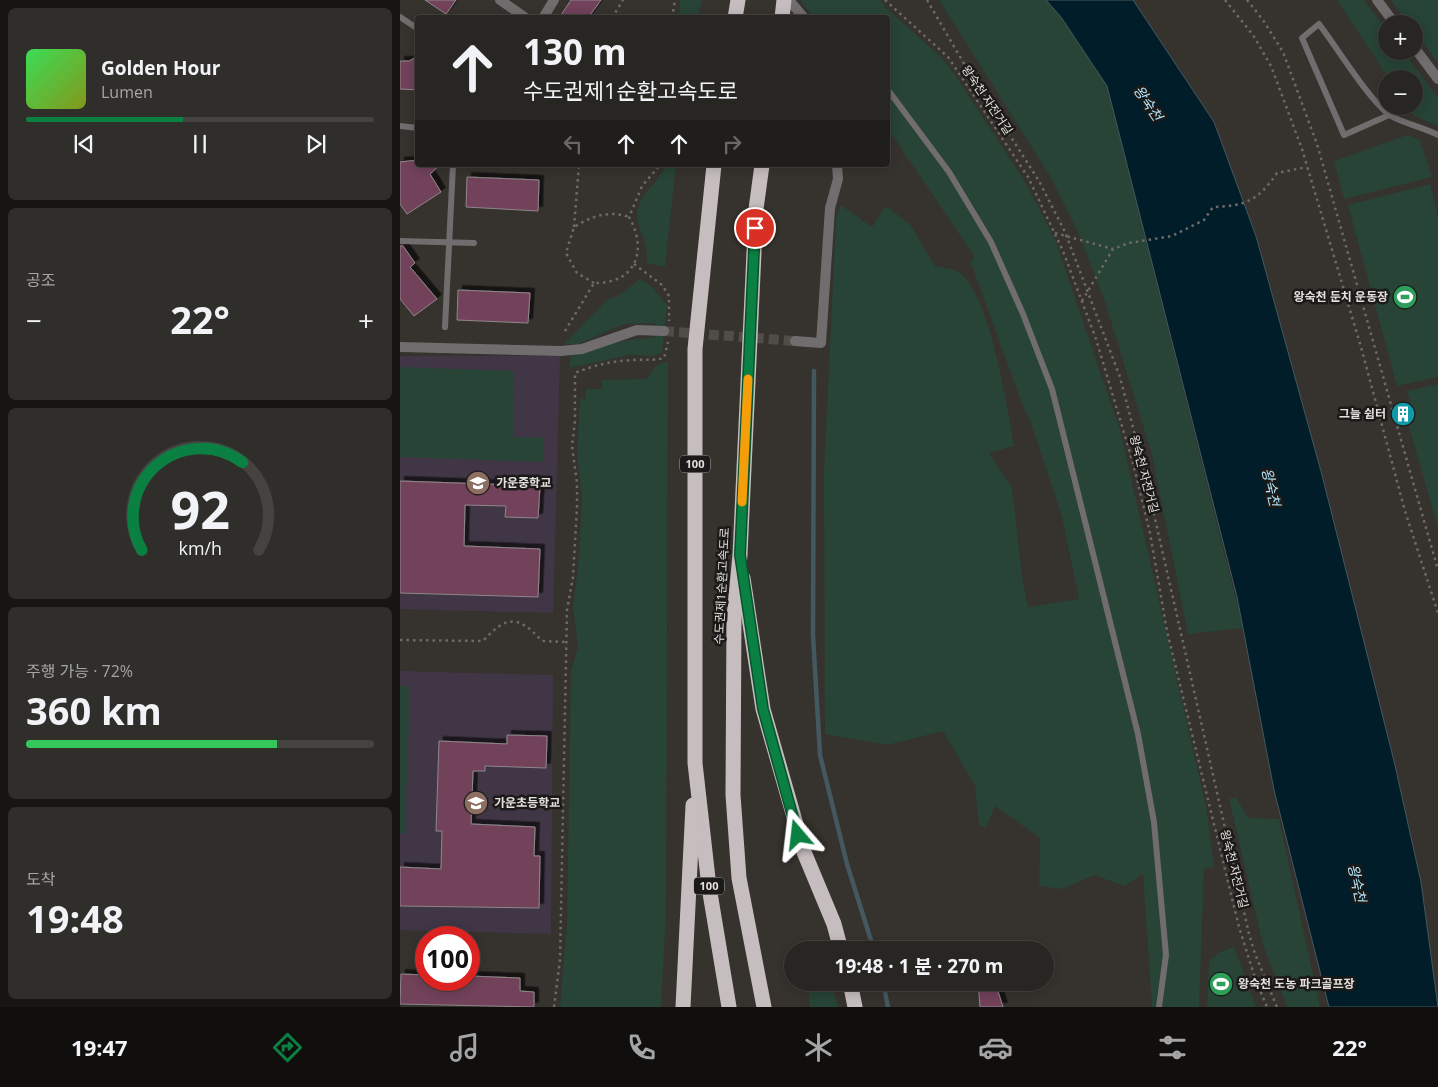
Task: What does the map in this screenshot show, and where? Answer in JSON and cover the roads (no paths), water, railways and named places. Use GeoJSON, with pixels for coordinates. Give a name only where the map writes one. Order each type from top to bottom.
{"type":"FeatureCollection","features":[{"type":"Feature","properties":{"kind":"highway"},"geometry":{"type":"LineString","coordinates":[[736,15],[738,0]]}},
{"type":"Feature","properties":{"kind":"highway"},"geometry":{"type":"LineString","coordinates":[[782,15],[784,0]]}},
{"type":"Feature","properties":{"kind":"highway","name":"수도권제1순환고속도로"},"geometry":{"type":"LineString","coordinates":[[714,167],[695,349],[696,763],[710,887],[729,1007]]}},
{"type":"Feature","properties":{"kind":"highway","name":"수도권제1순환고속도로"},"geometry":{"type":"LineString","coordinates":[[762,167],[756,209],[740,555],[734,617],[733,795],[739,878],[764,1007]]}},
{"type":"Feature","properties":{"kind":"highway"},"geometry":{"type":"LineString","coordinates":[[740,555],[763,709],[804,852],[834,924],[839,941]]}},
{"type":"Feature","properties":{"kind":"highway"},"geometry":{"type":"LineString","coordinates":[[683,1007],[696,763]]}},
{"type":"Feature","properties":{"kind":"highway"},"geometry":{"type":"LineString","coordinates":[[852,991],[855,1007]]}},
{"type":"Feature","properties":{"kind":"street"},"geometry":{"type":"LineString","coordinates":[[500,0],[522,15]]}},
{"type":"Feature","properties":{"kind":"street"},"geometry":{"type":"LineString","coordinates":[[545,15],[554,0]]}},
{"type":"Feature","properties":{"kind":"street"},"geometry":{"type":"LineString","coordinates":[[789,0],[802,15]]}},
{"type":"Feature","properties":{"kind":"street"},"geometry":{"type":"LineString","coordinates":[[1377,0],[1389,15]]}},
{"type":"Feature","properties":{"kind":"street"},"geometry":{"type":"LineString","coordinates":[[1423,59],[1438,79]]}},
{"type":"Feature","properties":{"kind":"street"},"geometry":{"type":"LineString","coordinates":[[795,341],[821,343],[830,208],[838,179],[836,167]]}},
{"type":"Feature","properties":{"kind":"street"},"geometry":{"type":"LineString","coordinates":[[400,347],[561,351],[582,349],[637,330],[667,333]]}},
{"type":"Feature","properties":{"kind":"lane"},"geometry":{"type":"LineString","coordinates":[[400,18],[415,26]]}},
{"type":"Feature","properties":{"kind":"lane"},"geometry":{"type":"LineString","coordinates":[[1389,115],[1344,135],[1302,38],[1319,24],[1363,84],[1389,115],[1422,126],[1438,135]]}},
{"type":"Feature","properties":{"kind":"lane"},"geometry":{"type":"LineString","coordinates":[[890,93],[949,172],[991,242],[1023,314],[1052,389],[1138,734],[1154,822],[1166,956],[1159,1007]]}},
{"type":"Feature","properties":{"kind":"lane"},"geometry":{"type":"LineString","coordinates":[[400,126],[415,128]]}},
{"type":"Feature","properties":{"kind":"lane"},"geometry":{"type":"LineString","coordinates":[[445,327],[453,167]]}},
{"type":"Feature","properties":{"kind":"lane"},"geometry":{"type":"LineString","coordinates":[[400,241],[474,243]]}},
{"type":"Feature","properties":{"kind":"water","name":"왕숙천"},"geometry":{"type":"Polygon","coordinates":[[[1046,0],[1133,0],[1214,122],[1256,236],[1322,475],[1394,761],[1421,882],[1438,1007],[1329,1007],[1274,790],[1237,597],[1107,86],[1061,17],[1046,0]]]}},
{"type":"Feature","properties":{"kind":"waterway"},"geometry":{"type":"LineString","coordinates":[[814,371],[813,635],[820,755],[847,864],[871,941]]}},
{"type":"Feature","properties":{"kind":"waterway"},"geometry":{"type":"LineString","coordinates":[[885,991],[888,1007]]}},
{"type":"Feature","properties":{"kind":"tunnel"},"geometry":{"type":"LineString","coordinates":[[664,331],[795,341]]}},
{"type":"Feature","properties":{"kind":"place","name":"왕숙천 둔치 운동장"},"geometry":{"type":"Point","coordinates":[1405,297]}},
{"type":"Feature","properties":{"kind":"place","name":"그늘 쉼터"},"geometry":{"type":"Point","coordinates":[1403,414]}},
{"type":"Feature","properties":{"kind":"place","name":"가운중학교"},"geometry":{"type":"Point","coordinates":[478,483]}},
{"type":"Feature","properties":{"kind":"place","name":"가운초등학교"},"geometry":{"type":"Point","coordinates":[476,803]}},
{"type":"Feature","properties":{"kind":"place","name":"왕숙천 도농 파크골프장"},"geometry":{"type":"Point","coordinates":[1221,984]}}]}
